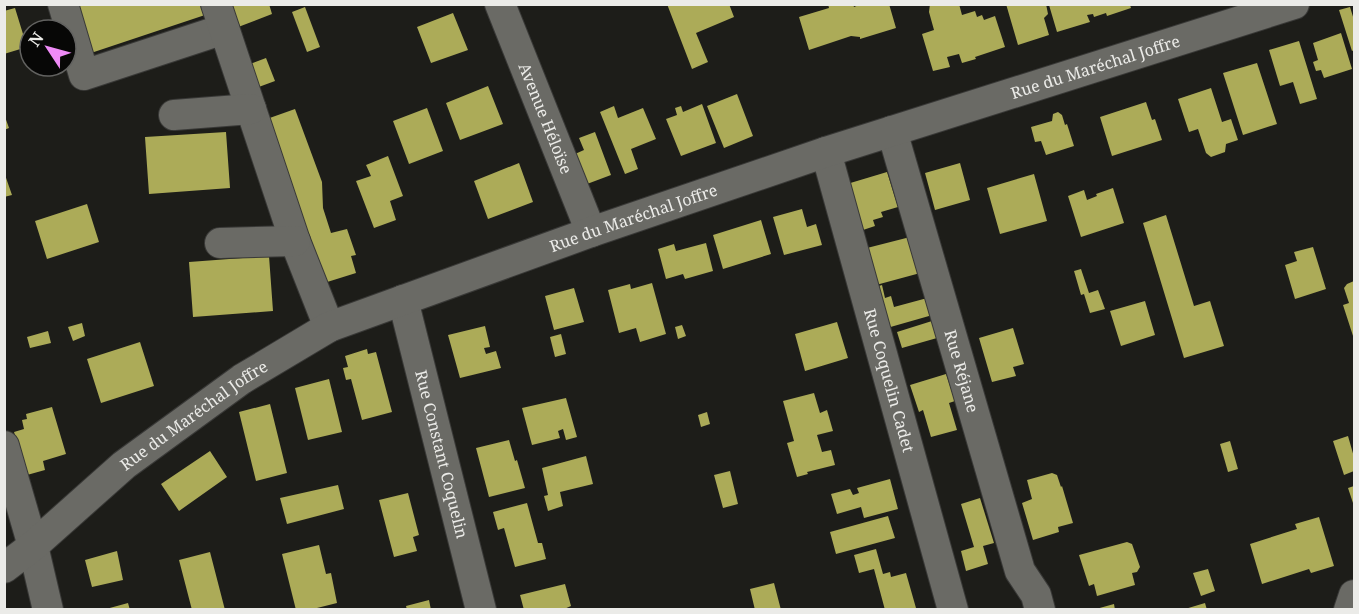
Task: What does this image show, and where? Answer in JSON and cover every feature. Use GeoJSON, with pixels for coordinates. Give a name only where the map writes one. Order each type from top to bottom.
{"type":"FeatureCollection","features":[{"type":"Feature","properties":{"kind":"street"},"geometry":{"type":"LineString","coordinates":[[63,4],[84,75],[220,17],[295,241],[328,327]]}},
{"type":"Feature","properties":{"kind":"street","name":"Avenue Héloïse"},"geometry":{"type":"LineString","coordinates":[[500,4],[591,232]]}},
{"type":"Feature","properties":{"kind":"street","name":"Rue du Maréchal Joffre"},"geometry":{"type":"LineString","coordinates":[[4,568],[33,546],[124,465],[242,378],[328,327],[591,232],[826,152],[1294,4]]}},
{"type":"Feature","properties":{"kind":"street"},"geometry":{"type":"LineString","coordinates":[[174,115],[251,109]]}},
{"type":"Feature","properties":{"kind":"street","name":"Rue Réjane"},"geometry":{"type":"LineString","coordinates":[[892,131],[1020,571],[1036,595],[1040,609]]}},
{"type":"Feature","properties":{"kind":"street","name":"Rue Coquelin Cadet"},"geometry":{"type":"LineString","coordinates":[[826,152],[953,609]]}},
{"type":"Feature","properties":{"kind":"street"},"geometry":{"type":"LineString","coordinates":[[220,243],[295,241]]}},
{"type":"Feature","properties":{"kind":"street","name":"Rue Constant Coquelin"},"geometry":{"type":"LineString","coordinates":[[403,300],[481,609]]}},
{"type":"Feature","properties":{"kind":"street"},"geometry":{"type":"LineString","coordinates":[[4,446],[33,546],[48,609]]}},
{"type":"Feature","properties":{"kind":"street"},"geometry":{"type":"LineString","coordinates":[[1349,609],[1354,595]]}},
{"type":"Feature","properties":{"kind":"building"},"geometry":{"type":"Polygon","coordinates":[[[71,4],[209,4],[211,13],[88,54],[78,18],[76,18],[71,4]]]}},
{"type":"Feature","properties":{"kind":"building"},"geometry":{"type":"Polygon","coordinates":[[[224,4],[269,4],[272,14],[233,29],[224,4]]]}},
{"type":"Feature","properties":{"kind":"building"},"geometry":{"type":"Polygon","coordinates":[[[667,4],[729,4],[734,17],[696,33],[708,62],[692,69],[667,4]]]}},
{"type":"Feature","properties":{"kind":"building"},"geometry":{"type":"Polygon","coordinates":[[[828,4],[853,4],[854,7],[861,4],[889,4],[896,28],[860,39],[860,37],[851,36],[809,50],[799,17],[829,8],[828,4]]]}},
{"type":"Feature","properties":{"kind":"building"},"geometry":{"type":"Polygon","coordinates":[[[930,4],[959,4],[962,15],[975,11],[977,17],[982,15],[984,20],[995,16],[1005,47],[962,63],[959,54],[947,57],[950,67],[933,71],[922,34],[934,30],[929,12],[930,4]]]}},
{"type":"Feature","properties":{"kind":"building"},"geometry":{"type":"Polygon","coordinates":[[[1006,4],[1046,4],[1048,14],[1044,18],[1049,35],[1018,45],[1006,4]]]}},
{"type":"Feature","properties":{"kind":"building"},"geometry":{"type":"Polygon","coordinates":[[[1049,5],[1130,5],[1131,8],[1107,16],[1106,13],[1094,17],[1093,14],[1087,15],[1090,22],[1057,32],[1049,5]]]}},
{"type":"Feature","properties":{"kind":"building"},"geometry":{"type":"Polygon","coordinates":[[[305,7],[320,47],[307,52],[292,12],[305,7]]]}},
{"type":"Feature","properties":{"kind":"building"},"geometry":{"type":"Polygon","coordinates":[[[1350,7],[1354,20],[1354,50],[1352,51],[1339,10],[1350,7]]]}},
{"type":"Feature","properties":{"kind":"building"},"geometry":{"type":"Polygon","coordinates":[[[15,8],[18,18],[18,50],[4,54],[4,11],[15,8]]]}},
{"type":"Feature","properties":{"kind":"building"},"geometry":{"type":"Polygon","coordinates":[[[453,13],[468,50],[431,63],[417,27],[453,13]]]}},
{"type":"Feature","properties":{"kind":"building"},"geometry":{"type":"Polygon","coordinates":[[[1341,33],[1352,69],[1324,78],[1321,70],[1316,71],[1313,62],[1318,60],[1313,43],[1341,33]]]}},
{"type":"Feature","properties":{"kind":"building"},"geometry":{"type":"Polygon","coordinates":[[[1299,41],[1317,99],[1300,104],[1293,82],[1280,86],[1269,50],[1299,41]]]}},
{"type":"Feature","properties":{"kind":"building"},"geometry":{"type":"Polygon","coordinates":[[[266,58],[275,81],[253,89],[245,66],[266,58]]]}},
{"type":"Feature","properties":{"kind":"building"},"geometry":{"type":"Polygon","coordinates":[[[1257,63],[1277,124],[1243,135],[1223,73],[1257,63]]]}},
{"type":"Feature","properties":{"kind":"building"},"geometry":{"type":"Polygon","coordinates":[[[488,86],[503,124],[460,140],[446,103],[488,86]]]}},
{"type":"Feature","properties":{"kind":"building"},"geometry":{"type":"Polygon","coordinates":[[[1211,88],[1222,122],[1231,119],[1238,140],[1226,144],[1225,152],[1211,157],[1206,153],[1198,129],[1189,132],[1178,99],[1211,88]]]}},
{"type":"Feature","properties":{"kind":"building"},"geometry":{"type":"Polygon","coordinates":[[[737,94],[753,136],[724,148],[707,106],[737,94]]]}},
{"type":"Feature","properties":{"kind":"building"},"geometry":{"type":"Polygon","coordinates":[[[1146,102],[1162,140],[1112,156],[1100,117],[1146,102]]]}},
{"type":"Feature","properties":{"kind":"building"},"geometry":{"type":"Polygon","coordinates":[[[702,104],[716,143],[681,156],[666,119],[677,115],[675,108],[681,106],[683,112],[702,104]]]}},
{"type":"Feature","properties":{"kind":"building"},"geometry":{"type":"Polygon","coordinates":[[[614,106],[618,118],[643,108],[656,139],[631,149],[638,169],[625,174],[600,112],[614,106]]]}},
{"type":"Feature","properties":{"kind":"building"},"geometry":{"type":"Polygon","coordinates":[[[427,108],[443,151],[409,164],[393,121],[427,108]]]}},
{"type":"Feature","properties":{"kind":"building"},"geometry":{"type":"Polygon","coordinates":[[[295,109],[322,182],[323,208],[331,233],[347,229],[356,255],[351,256],[356,273],[324,283],[264,120],[295,109]]]}},
{"type":"Feature","properties":{"kind":"building"},"geometry":{"type":"Polygon","coordinates":[[[1058,112],[1062,115],[1065,125],[1067,124],[1074,146],[1046,155],[1041,141],[1035,142],[1031,127],[1052,121],[1053,114],[1058,112]]]}},
{"type":"Feature","properties":{"kind":"building"},"geometry":{"type":"Polygon","coordinates":[[[4,114],[9,128],[4,130],[4,114]]]}},
{"type":"Feature","properties":{"kind":"building"},"geometry":{"type":"Polygon","coordinates":[[[226,132],[230,188],[149,194],[145,137],[226,132]]]}},
{"type":"Feature","properties":{"kind":"building"},"geometry":{"type":"Polygon","coordinates":[[[595,132],[611,175],[587,184],[575,154],[584,150],[579,138],[595,132]]]}},
{"type":"Feature","properties":{"kind":"building"},"geometry":{"type":"Polygon","coordinates":[[[388,156],[403,196],[390,201],[396,220],[374,228],[356,181],[371,176],[366,165],[388,156]]]}},
{"type":"Feature","properties":{"kind":"building"},"geometry":{"type":"Polygon","coordinates":[[[519,163],[533,202],[488,219],[474,181],[519,163]]]}},
{"type":"Feature","properties":{"kind":"building"},"geometry":{"type":"Polygon","coordinates":[[[960,163],[970,200],[935,210],[925,173],[960,163]]]}},
{"type":"Feature","properties":{"kind":"building"},"geometry":{"type":"Polygon","coordinates":[[[4,172],[12,195],[4,197],[4,172]]]}},
{"type":"Feature","properties":{"kind":"building"},"geometry":{"type":"Polygon","coordinates":[[[887,172],[898,207],[881,212],[883,217],[873,220],[875,226],[863,230],[847,184],[887,172]]]}},
{"type":"Feature","properties":{"kind":"building"},"geometry":{"type":"Polygon","coordinates":[[[1034,174],[1047,221],[1000,234],[987,188],[1034,174]]]}},
{"type":"Feature","properties":{"kind":"building"},"geometry":{"type":"Polygon","coordinates":[[[1113,188],[1124,223],[1081,237],[1068,196],[1084,190],[1087,200],[1113,188]]]}},
{"type":"Feature","properties":{"kind":"building"},"geometry":{"type":"Polygon","coordinates":[[[87,204],[99,242],[47,259],[35,221],[87,204]]]}},
{"type":"Feature","properties":{"kind":"building"},"geometry":{"type":"Polygon","coordinates":[[[802,209],[807,227],[816,224],[822,245],[784,255],[773,217],[802,209]]]}},
{"type":"Feature","properties":{"kind":"building"},"geometry":{"type":"Polygon","coordinates":[[[1166,215],[1194,306],[1210,301],[1224,346],[1184,358],[1143,223],[1166,215]]]}},
{"type":"Feature","properties":{"kind":"building"},"geometry":{"type":"Polygon","coordinates":[[[761,220],[771,254],[723,269],[713,235],[761,220]]]}},
{"type":"Feature","properties":{"kind":"building"},"geometry":{"type":"Polygon","coordinates":[[[914,236],[924,272],[876,285],[867,248],[914,236]]]}},
{"type":"Feature","properties":{"kind":"building"},"geometry":{"type":"Polygon","coordinates":[[[706,243],[713,271],[685,279],[683,274],[666,279],[658,249],[674,244],[676,251],[706,243]]]}},
{"type":"Feature","properties":{"kind":"building"},"geometry":{"type":"Polygon","coordinates":[[[1313,247],[1326,289],[1295,299],[1285,265],[1297,261],[1294,252],[1313,247]]]}},
{"type":"Feature","properties":{"kind":"building"},"geometry":{"type":"Polygon","coordinates":[[[269,256],[273,311],[193,317],[189,262],[269,256]]]}},
{"type":"Feature","properties":{"kind":"building"},"geometry":{"type":"Polygon","coordinates":[[[1081,269],[1089,293],[1098,290],[1105,309],[1090,313],[1084,294],[1081,295],[1074,271],[1081,269]]]}},
{"type":"Feature","properties":{"kind":"building"},"geometry":{"type":"Polygon","coordinates":[[[1354,281],[1354,339],[1343,305],[1349,303],[1344,288],[1354,281]]]}},
{"type":"Feature","properties":{"kind":"building"},"geometry":{"type":"Polygon","coordinates":[[[652,283],[666,334],[640,342],[636,328],[619,333],[608,290],[630,284],[631,289],[652,283]]]}},
{"type":"Feature","properties":{"kind":"building"},"geometry":{"type":"Polygon","coordinates":[[[882,285],[885,298],[891,296],[894,307],[931,297],[936,314],[887,328],[876,287],[882,285]]]}},
{"type":"Feature","properties":{"kind":"building"},"geometry":{"type":"Polygon","coordinates":[[[574,288],[584,322],[554,330],[545,296],[574,288]]]}},
{"type":"Feature","properties":{"kind":"building"},"geometry":{"type":"Polygon","coordinates":[[[1145,301],[1155,335],[1121,346],[1110,311],[1145,301]]]}},
{"type":"Feature","properties":{"kind":"building"},"geometry":{"type":"Polygon","coordinates":[[[932,321],[937,338],[902,348],[897,332],[932,321]]]}},
{"type":"Feature","properties":{"kind":"building"},"geometry":{"type":"Polygon","coordinates":[[[837,322],[848,358],[805,371],[795,334],[837,322]]]}},
{"type":"Feature","properties":{"kind":"building"},"geometry":{"type":"Polygon","coordinates":[[[82,323],[85,336],[73,341],[68,327],[82,323]]]}},
{"type":"Feature","properties":{"kind":"building"},"geometry":{"type":"Polygon","coordinates":[[[682,325],[686,336],[678,339],[675,327],[682,325]]]}},
{"type":"Feature","properties":{"kind":"building"},"geometry":{"type":"Polygon","coordinates":[[[485,326],[490,347],[484,348],[486,354],[496,351],[501,368],[460,378],[448,335],[485,326]]]}},
{"type":"Feature","properties":{"kind":"building"},"geometry":{"type":"Polygon","coordinates":[[[1013,328],[1024,364],[1013,367],[1016,376],[992,382],[979,338],[1013,328]]]}},
{"type":"Feature","properties":{"kind":"building"},"geometry":{"type":"Polygon","coordinates":[[[48,331],[51,343],[30,348],[27,337],[48,331]]]}},
{"type":"Feature","properties":{"kind":"building"},"geometry":{"type":"Polygon","coordinates":[[[561,334],[566,354],[555,357],[550,337],[561,334]]]}},
{"type":"Feature","properties":{"kind":"building"},"geometry":{"type":"Polygon","coordinates":[[[140,342],[154,386],[101,403],[87,359],[140,342]]]}},
{"type":"Feature","properties":{"kind":"building"},"geometry":{"type":"Polygon","coordinates":[[[367,349],[368,354],[376,352],[392,412],[362,420],[351,379],[346,380],[343,368],[348,367],[345,356],[367,349]]]}},
{"type":"Feature","properties":{"kind":"building"},"geometry":{"type":"Polygon","coordinates":[[[946,374],[955,401],[949,403],[957,430],[931,437],[923,410],[919,412],[910,385],[946,374]]]}},
{"type":"Feature","properties":{"kind":"building"},"geometry":{"type":"Polygon","coordinates":[[[329,379],[342,432],[308,440],[295,388],[329,379]]]}},
{"type":"Feature","properties":{"kind":"building"},"geometry":{"type":"Polygon","coordinates":[[[814,393],[820,413],[827,410],[833,431],[817,435],[822,452],[831,450],[835,465],[797,477],[787,443],[794,441],[783,401],[814,393]]]}},
{"type":"Feature","properties":{"kind":"building"},"geometry":{"type":"Polygon","coordinates":[[[566,398],[577,437],[566,440],[563,429],[558,431],[560,438],[532,445],[522,408],[566,398]]]}},
{"type":"Feature","properties":{"kind":"building"},"geometry":{"type":"Polygon","coordinates":[[[270,404],[287,473],[256,481],[239,412],[270,404]]]}},
{"type":"Feature","properties":{"kind":"building"},"geometry":{"type":"Polygon","coordinates":[[[52,407],[66,454],[43,461],[45,470],[27,475],[14,432],[24,429],[22,420],[27,419],[26,414],[52,407]]]}},
{"type":"Feature","properties":{"kind":"building"},"geometry":{"type":"Polygon","coordinates":[[[707,412],[710,424],[701,427],[698,415],[707,412]]]}},
{"type":"Feature","properties":{"kind":"building"},"geometry":{"type":"Polygon","coordinates":[[[1348,436],[1354,457],[1354,471],[1344,475],[1333,441],[1348,436]]]}},
{"type":"Feature","properties":{"kind":"building"},"geometry":{"type":"Polygon","coordinates":[[[509,440],[525,488],[489,497],[476,448],[509,440]]]}},
{"type":"Feature","properties":{"kind":"building"},"geometry":{"type":"Polygon","coordinates":[[[1230,441],[1238,469],[1228,472],[1220,444],[1230,441]]]}},
{"type":"Feature","properties":{"kind":"building"},"geometry":{"type":"Polygon","coordinates":[[[210,451],[227,477],[179,511],[161,484],[210,451]]]}},
{"type":"Feature","properties":{"kind":"building"},"geometry":{"type":"Polygon","coordinates":[[[586,456],[593,484],[560,492],[563,506],[548,511],[544,496],[548,495],[542,468],[586,456]]]}},
{"type":"Feature","properties":{"kind":"building"},"geometry":{"type":"Polygon","coordinates":[[[730,471],[738,504],[723,508],[714,475],[730,471]]]}},
{"type":"Feature","properties":{"kind":"building"},"geometry":{"type":"Polygon","coordinates":[[[1052,473],[1057,475],[1062,486],[1073,523],[1058,527],[1059,532],[1033,540],[1022,503],[1032,499],[1027,480],[1052,473]]]}},
{"type":"Feature","properties":{"kind":"building"},"geometry":{"type":"Polygon","coordinates":[[[890,479],[898,509],[864,518],[861,507],[837,514],[831,494],[850,489],[853,495],[859,493],[857,488],[890,479]]]}},
{"type":"Feature","properties":{"kind":"building"},"geometry":{"type":"Polygon","coordinates":[[[338,485],[344,509],[287,524],[280,498],[338,485]]]}},
{"type":"Feature","properties":{"kind":"building"},"geometry":{"type":"Polygon","coordinates":[[[1354,486],[1354,506],[1348,488],[1354,486]]]}},
{"type":"Feature","properties":{"kind":"building"},"geometry":{"type":"Polygon","coordinates":[[[408,493],[419,535],[413,537],[417,551],[394,557],[379,500],[408,493]]]}},
{"type":"Feature","properties":{"kind":"building"},"geometry":{"type":"Polygon","coordinates":[[[980,498],[994,543],[983,546],[988,564],[966,571],[961,551],[974,547],[961,504],[980,498]]]}},
{"type":"Feature","properties":{"kind":"building"},"geometry":{"type":"Polygon","coordinates":[[[527,503],[538,543],[542,543],[546,559],[515,567],[504,528],[498,530],[493,512],[527,503]]]}},
{"type":"Feature","properties":{"kind":"building"},"geometry":{"type":"Polygon","coordinates":[[[888,516],[895,538],[836,554],[830,532],[888,516]]]}},
{"type":"Feature","properties":{"kind":"building"},"geometry":{"type":"Polygon","coordinates":[[[1319,517],[1334,566],[1311,573],[1309,569],[1262,584],[1250,544],[1297,529],[1295,524],[1319,517]]]}},
{"type":"Feature","properties":{"kind":"building"},"geometry":{"type":"Polygon","coordinates":[[[1127,542],[1132,544],[1140,567],[1137,572],[1132,573],[1135,585],[1097,596],[1094,584],[1089,586],[1079,555],[1127,542]]]}},
{"type":"Feature","properties":{"kind":"building"},"geometry":{"type":"Polygon","coordinates":[[[319,545],[326,574],[331,573],[337,603],[309,610],[296,610],[282,554],[319,545]]]}},
{"type":"Feature","properties":{"kind":"building"},"geometry":{"type":"Polygon","coordinates":[[[876,549],[883,574],[890,572],[891,577],[906,573],[916,608],[885,610],[874,569],[859,573],[854,555],[876,549]]]}},
{"type":"Feature","properties":{"kind":"building"},"geometry":{"type":"Polygon","coordinates":[[[117,551],[123,580],[92,587],[85,560],[117,551]]]}},
{"type":"Feature","properties":{"kind":"building"},"geometry":{"type":"Polygon","coordinates":[[[210,552],[225,610],[192,610],[179,560],[210,552]]]}},
{"type":"Feature","properties":{"kind":"building"},"geometry":{"type":"Polygon","coordinates":[[[1208,569],[1215,591],[1201,596],[1193,573],[1208,569]]]}},
{"type":"Feature","properties":{"kind":"building"},"geometry":{"type":"Polygon","coordinates":[[[774,583],[781,610],[755,610],[750,589],[774,583]]]}},
{"type":"Feature","properties":{"kind":"building"},"geometry":{"type":"Polygon","coordinates":[[[565,584],[571,606],[562,610],[524,610],[520,595],[565,584]]]}},
{"type":"Feature","properties":{"kind":"building"},"geometry":{"type":"Polygon","coordinates":[[[429,600],[431,610],[407,610],[406,606],[429,600]]]}},
{"type":"Feature","properties":{"kind":"building"},"geometry":{"type":"Polygon","coordinates":[[[128,603],[130,610],[106,610],[106,609],[128,603]]]}},
{"type":"Feature","properties":{"kind":"building"},"geometry":{"type":"Polygon","coordinates":[[[1205,603],[1207,610],[1185,610],[1185,609],[1205,603]]]}},
{"type":"Feature","properties":{"kind":"building"},"geometry":{"type":"Polygon","coordinates":[[[1114,604],[1115,610],[1096,610],[1096,609],[1114,604]]]}}]}
